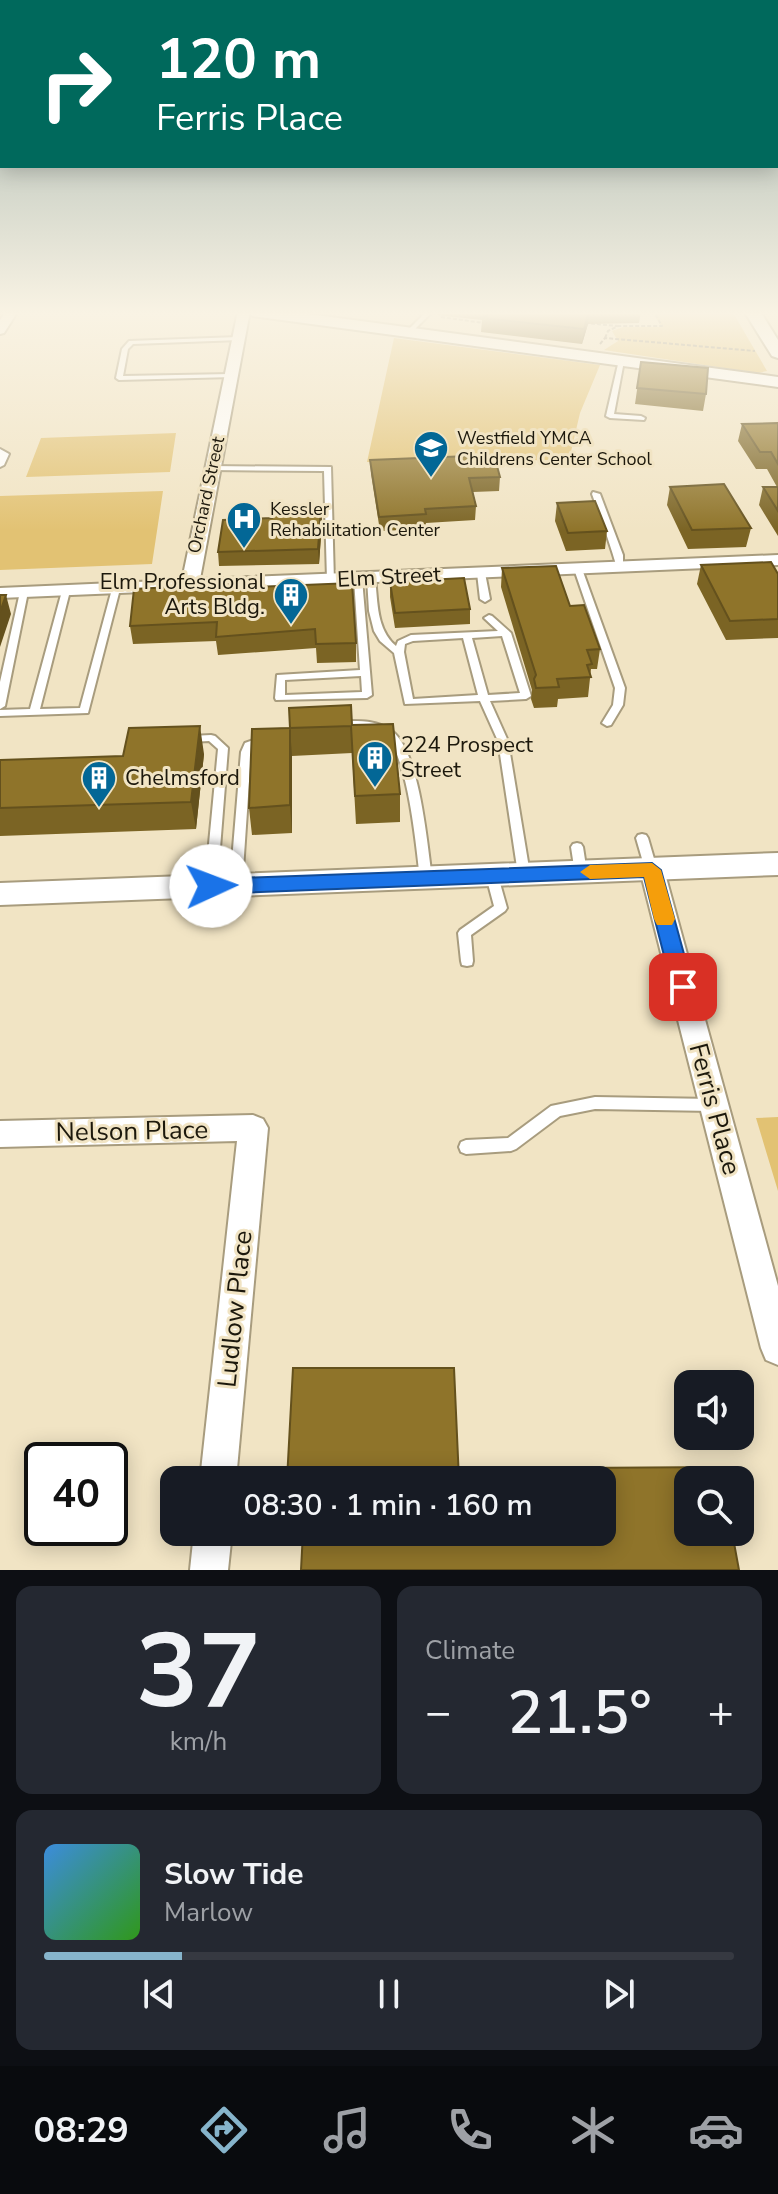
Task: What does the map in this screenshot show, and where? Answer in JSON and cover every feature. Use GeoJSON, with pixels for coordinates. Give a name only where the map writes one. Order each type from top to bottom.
{"type":"FeatureCollection","features":[{"type":"Feature","properties":{"kind":"street","name":"Orchard Street"},"geometry":{"type":"LineString","coordinates":[[190,586],[229,384]]}},
{"type":"Feature","properties":{"kind":"street","name":"Elm Street"},"geometry":{"type":"LineString","coordinates":[[0,593],[620,566],[771,564]]}},
{"type":"Feature","properties":{"kind":"street"},"geometry":{"type":"LineString","coordinates":[[0,894],[524,875],[579,860],[652,870],[778,864]]}},
{"type":"Feature","properties":{"kind":"street","name":"Ferris Place"},"geometry":{"type":"LineString","coordinates":[[652,870],[778,1348]]}},
{"type":"Feature","properties":{"kind":"street","name":"Nelson Place"},"geometry":{"type":"LineString","coordinates":[[0,1134],[253,1128],[252,1139]]}},
{"type":"Feature","properties":{"kind":"street","name":"Ludlow Place"},"geometry":{"type":"LineString","coordinates":[[219,1466],[252,1139]]}},
{"type":"Feature","properties":{"kind":"street"},"geometry":{"type":"LineString","coordinates":[[209,1570],[212,1546]]}},
{"type":"Feature","properties":{"kind":"lane"},"geometry":{"type":"LineString","coordinates":[[616,384],[610,416],[641,418]]}},
{"type":"Feature","properties":{"kind":"lane"},"geometry":{"type":"LineString","coordinates":[[0,451],[5,454],[0,465]]}},
{"type":"Feature","properties":{"kind":"lane"},"geometry":{"type":"LineString","coordinates":[[212,468],[328,469],[331,580]]}},
{"type":"Feature","properties":{"kind":"lane"},"geometry":{"type":"LineString","coordinates":[[596,494],[619,555],[620,566]]}},
{"type":"Feature","properties":{"kind":"lane"},"geometry":{"type":"LineString","coordinates":[[578,569],[620,688],[618,705],[607,723]]}},
{"type":"Feature","properties":{"kind":"lane"},"geometry":{"type":"LineString","coordinates":[[481,573],[485,599]]}},
{"type":"Feature","properties":{"kind":"lane"},"geometry":{"type":"LineString","coordinates":[[364,579],[378,634],[385,646],[399,652]]}},
{"type":"Feature","properties":{"kind":"lane"},"geometry":{"type":"LineString","coordinates":[[364,579],[367,695],[280,698],[280,677],[366,673]]}},
{"type":"Feature","properties":{"kind":"lane"},"geometry":{"type":"LineString","coordinates":[[0,713],[84,711],[116,589]]}},
{"type":"Feature","properties":{"kind":"lane"},"geometry":{"type":"LineString","coordinates":[[34,712],[66,591]]}},
{"type":"Feature","properties":{"kind":"lane"},"geometry":{"type":"LineString","coordinates":[[0,706],[24,592]]}},
{"type":"Feature","properties":{"kind":"lane"},"geometry":{"type":"LineString","coordinates":[[489,618],[506,633],[526,696],[409,702],[399,652],[401,643],[411,638],[506,633]]}},
{"type":"Feature","properties":{"kind":"lane"},"geometry":{"type":"LineString","coordinates":[[467,635],[484,698],[503,741],[524,875]]}},
{"type":"Feature","properties":{"kind":"lane"},"geometry":{"type":"LineString","coordinates":[[323,725],[366,723],[379,727],[401,746],[418,820],[426,878]]}},
{"type":"Feature","properties":{"kind":"lane"},"geometry":{"type":"LineString","coordinates":[[184,739],[211,738],[223,748],[223,886]]}},
{"type":"Feature","properties":{"kind":"lane"},"geometry":{"type":"LineString","coordinates":[[223,886],[246,752],[249,745],[273,739]]}},
{"type":"Feature","properties":{"kind":"lane"},"geometry":{"type":"LineString","coordinates":[[642,838],[652,870]]}},
{"type":"Feature","properties":{"kind":"lane"},"geometry":{"type":"LineString","coordinates":[[467,961],[464,933],[501,908],[492,876]]}},
{"type":"Feature","properties":{"kind":"lane"},"geometry":{"type":"LineString","coordinates":[[466,1147],[511,1144],[556,1110],[595,1103],[714,1105]]}},
{"type":"Feature","properties":{"kind":"shaded area"},"geometry":{"type":"Polygon","coordinates":[[[384,384],[592,384],[580,413],[569,460],[367,462],[384,384]]]}},
{"type":"Feature","properties":{"kind":"shaded area"},"geometry":{"type":"Polygon","coordinates":[[[176,433],[170,472],[26,477],[41,438],[176,433]]]}},
{"type":"Feature","properties":{"kind":"shaded area"},"geometry":{"type":"Polygon","coordinates":[[[163,491],[152,564],[0,570],[0,496],[163,491]]]}},
{"type":"Feature","properties":{"kind":"shaded area"},"geometry":{"type":"Polygon","coordinates":[[[778,1117],[778,1191],[756,1118],[778,1117]]]}},
{"type":"Feature","properties":{"kind":"building"},"geometry":{"type":"Polygon","coordinates":[[[638,384],[707,384],[706,394],[637,388],[638,384]]]}},
{"type":"Feature","properties":{"kind":"building"},"geometry":{"type":"Polygon","coordinates":[[[778,423],[778,464],[771,452],[760,452],[742,424],[778,423]]]}},
{"type":"Feature","properties":{"kind":"building"},"geometry":{"type":"Polygon","coordinates":[[[494,455],[500,477],[469,478],[476,506],[425,509],[426,514],[379,517],[370,460],[494,455]]]}},
{"type":"Feature","properties":{"kind":"building"},"geometry":{"type":"Polygon","coordinates":[[[724,484],[751,528],[692,530],[670,487],[724,484]]]}},
{"type":"Feature","properties":{"kind":"building"},"geometry":{"type":"Polygon","coordinates":[[[763,487],[778,487],[778,511],[763,487]]]}},
{"type":"Feature","properties":{"kind":"building"},"geometry":{"type":"Polygon","coordinates":[[[595,501],[607,531],[568,533],[557,503],[595,501]]]}},
{"type":"Feature","properties":{"kind":"building"},"geometry":{"type":"Polygon","coordinates":[[[273,508],[321,508],[318,549],[218,552],[223,520],[272,518],[273,508]]]}},
{"type":"Feature","properties":{"kind":"building"},"geometry":{"type":"Polygon","coordinates":[[[771,562],[778,574],[778,619],[730,621],[701,565],[771,562]]]}},
{"type":"Feature","properties":{"kind":"building"},"geometry":{"type":"Polygon","coordinates":[[[556,566],[570,606],[584,605],[600,649],[587,650],[592,664],[587,665],[591,677],[557,679],[559,687],[536,688],[536,675],[502,568],[556,566]]]}},
{"type":"Feature","properties":{"kind":"building"},"geometry":{"type":"Polygon","coordinates":[[[464,578],[470,609],[395,613],[390,582],[464,578]]]}},
{"type":"Feature","properties":{"kind":"building"},"geometry":{"type":"Polygon","coordinates":[[[253,583],[253,587],[352,583],[356,643],[316,644],[315,629],[216,637],[217,622],[130,626],[134,589],[253,583]]]}},
{"type":"Feature","properties":{"kind":"building"},"geometry":{"type":"Polygon","coordinates":[[[0,595],[6,595],[0,612],[0,595]]]}},
{"type":"Feature","properties":{"kind":"building"},"geometry":{"type":"Polygon","coordinates":[[[351,705],[352,725],[393,724],[400,794],[355,796],[351,726],[290,728],[289,708],[351,705]]]}},
{"type":"Feature","properties":{"kind":"building"},"geometry":{"type":"Polygon","coordinates":[[[200,726],[191,802],[0,808],[0,760],[123,756],[129,728],[200,726]]]}},
{"type":"Feature","properties":{"kind":"building"},"geometry":{"type":"Polygon","coordinates":[[[290,728],[290,805],[249,808],[252,729],[290,728]]]}},
{"type":"Feature","properties":{"kind":"building"},"geometry":{"type":"Polygon","coordinates":[[[293,1368],[454,1368],[458,1466],[288,1466],[293,1368]]]}},
{"type":"Feature","properties":{"kind":"building"},"geometry":{"type":"Polygon","coordinates":[[[674,1467],[674,1546],[735,1546],[739,1570],[301,1570],[302,1546],[616,1546],[616,1468],[674,1467]]]}},
{"type":"Feature","properties":{"kind":"slow traffic"},"geometry":{"type":"LineString","coordinates":[[590,872],[652,870],[665,919]]}},
{"type":"Feature","properties":{"kind":"place","name":"Westfield YMCA Childrens Center School"},"geometry":{"type":"Point","coordinates":[431,479]}},
{"type":"Feature","properties":{"kind":"place","name":"Kessler Rehabilitation Center"},"geometry":{"type":"Point","coordinates":[244,550]}},
{"type":"Feature","properties":{"kind":"place","name":"Elm Professional Arts Bldg."},"geometry":{"type":"Point","coordinates":[291,626]}},
{"type":"Feature","properties":{"kind":"place","name":"224 Prospect Street"},"geometry":{"type":"Point","coordinates":[375,789]}},
{"type":"Feature","properties":{"kind":"place","name":"Chelmsford"},"geometry":{"type":"Point","coordinates":[99,809]}},
{"type":"Feature","properties":{"kind":"route"},"geometry":{"type":"LineString","coordinates":[[211,886],[652,870],[683,987]]}}]}
